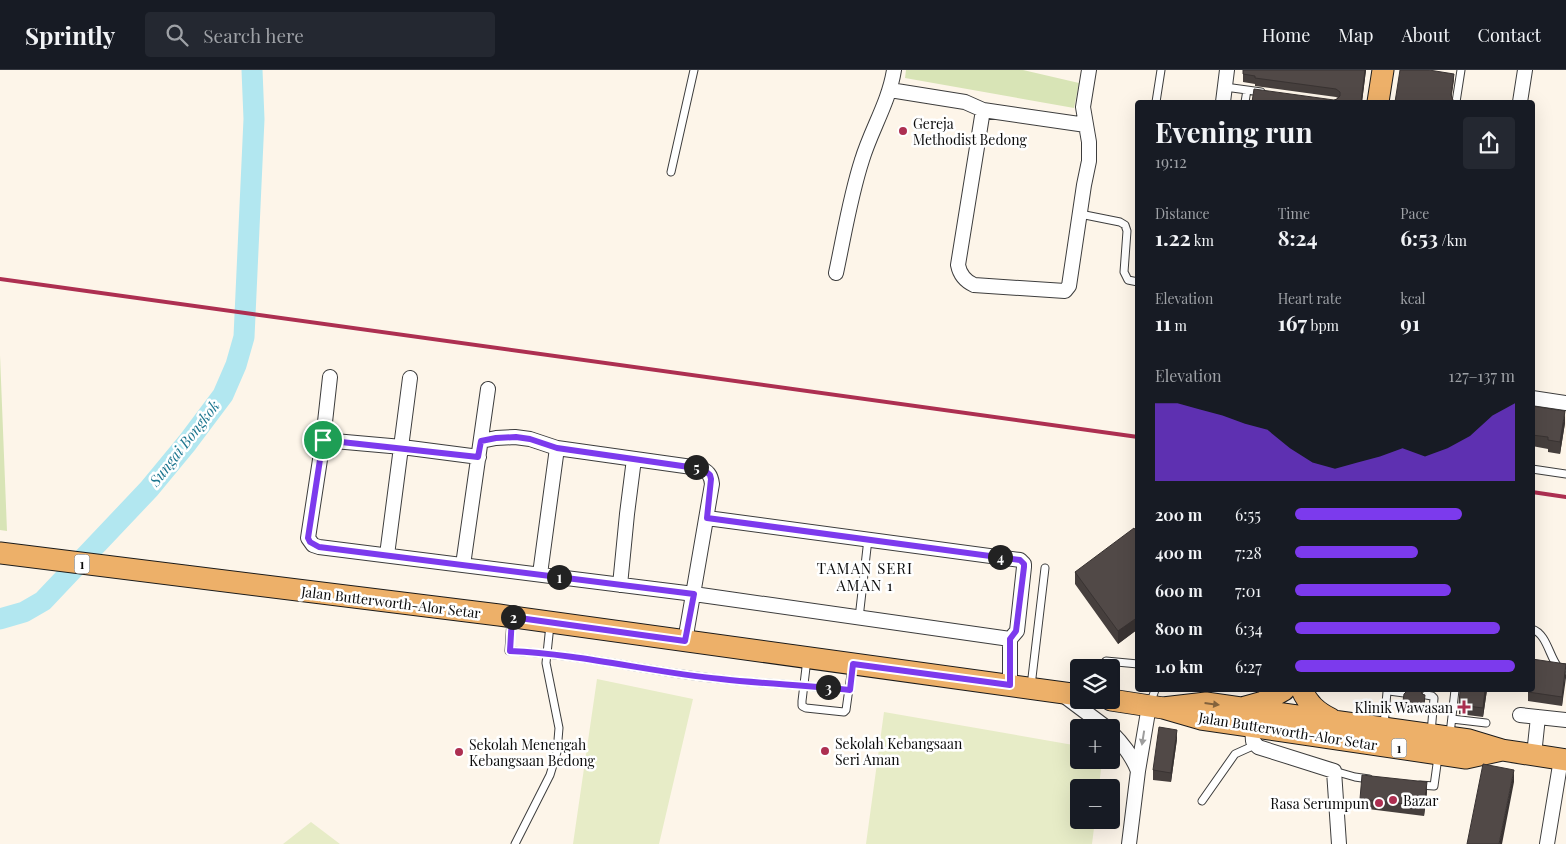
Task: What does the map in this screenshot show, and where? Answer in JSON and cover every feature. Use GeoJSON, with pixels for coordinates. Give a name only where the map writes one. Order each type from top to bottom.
{"type":"FeatureCollection","features":[{"type":"Feature","properties":{"kind":"main road"},"geometry":{"type":"LineString","coordinates":[[1378,100],[1383,70]]}},
{"type":"Feature","properties":{"kind":"main road","name":"Jalan Butterworth-Alor Setar"},"geometry":{"type":"LineString","coordinates":[[0,553],[551,622],[1069,694]]}},
{"type":"Feature","properties":{"kind":"main road"},"geometry":{"type":"LineString","coordinates":[[1238,707],[1254,706],[1273,698],[1281,692]]}},
{"type":"Feature","properties":{"kind":"main road"},"geometry":{"type":"LineString","coordinates":[[1292,692],[1292,724]]}},
{"type":"Feature","properties":{"kind":"main road"},"geometry":{"type":"LineString","coordinates":[[1292,724],[1301,692]]}},
{"type":"Feature","properties":{"kind":"main road"},"geometry":{"type":"LineString","coordinates":[[1303,692],[1308,703],[1314,709],[1334,721]]}},
{"type":"Feature","properties":{"kind":"main road","name":"Jalan Butterworth-Alor Setar"},"geometry":{"type":"LineString","coordinates":[[1120,700],[1200,702],[1238,707],[1292,724],[1443,736]]}},
{"type":"Feature","properties":{"kind":"main road","name":"Jalan Butterworth-Alor Setar"},"geometry":{"type":"LineString","coordinates":[[1156,701],[1201,719],[1254,736],[1292,724],[1334,721],[1443,736],[1473,758],[1502,750],[1564,759]]}},
{"type":"Feature","properties":{"kind":"street"},"geometry":{"type":"LineString","coordinates":[[836,273],[849,210],[862,161],[890,90],[894,70]]}},
{"type":"Feature","properties":{"kind":"street"},"geometry":{"type":"LineString","coordinates":[[983,110],[958,265],[959,272],[968,282],[974,284],[1065,291],[1069,286],[1089,161],[1090,151],[1083,107],[1089,70]]}},
{"type":"Feature","properties":{"kind":"street"},"geometry":{"type":"LineString","coordinates":[[1223,100],[1227,70]]}},
{"type":"Feature","properties":{"kind":"street"},"geometry":{"type":"LineString","coordinates":[[1520,100],[1525,70]]}},
{"type":"Feature","properties":{"kind":"street"},"geometry":{"type":"LineString","coordinates":[[890,90],[965,102],[983,110],[1086,125]]}},
{"type":"Feature","properties":{"kind":"street"},"geometry":{"type":"LineString","coordinates":[[330,377],[323,440],[308,538],[310,542],[319,547],[694,594],[1010,639]]}},
{"type":"Feature","properties":{"kind":"street"},"geometry":{"type":"LineString","coordinates":[[387,555],[410,378]]}},
{"type":"Feature","properties":{"kind":"street"},"geometry":{"type":"LineString","coordinates":[[463,565],[488,389]]}},
{"type":"Feature","properties":{"kind":"street"},"geometry":{"type":"LineString","coordinates":[[1535,398],[1566,403]]}},
{"type":"Feature","properties":{"kind":"street"},"geometry":{"type":"LineString","coordinates":[[481,441],[516,437],[530,439],[557,448],[699,468],[707,472],[710,475],[712,484],[685,641]]}},
{"type":"Feature","properties":{"kind":"street"},"geometry":{"type":"LineString","coordinates":[[323,440],[402,447],[478,457]]}},
{"type":"Feature","properties":{"kind":"street"},"geometry":{"type":"LineString","coordinates":[[540,574],[557,448]]}},
{"type":"Feature","properties":{"kind":"street"},"geometry":{"type":"LineString","coordinates":[[620,585],[634,459]]}},
{"type":"Feature","properties":{"kind":"street"},"geometry":{"type":"LineString","coordinates":[[707,518],[1020,560],[1024,567],[1016,631],[1010,639],[1020,686]]}},
{"type":"Feature","properties":{"kind":"street"},"geometry":{"type":"LineString","coordinates":[[1069,694],[1097,719]]}},
{"type":"Feature","properties":{"kind":"street"},"geometry":{"type":"LineString","coordinates":[[1129,844],[1138,771],[1156,701]]}},
{"type":"Feature","properties":{"kind":"street"},"geometry":{"type":"LineString","coordinates":[[1520,715],[1565,718]]}},
{"type":"Feature","properties":{"kind":"street"},"geometry":{"type":"LineString","coordinates":[[1534,755],[1538,717]]}},
{"type":"Feature","properties":{"kind":"street"},"geometry":{"type":"LineString","coordinates":[[1254,736],[1262,750],[1334,771],[1339,844]]}},
{"type":"Feature","properties":{"kind":"street"},"geometry":{"type":"LineString","coordinates":[[1120,741],[1132,757],[1138,771]]}},
{"type":"Feature","properties":{"kind":"street"},"geometry":{"type":"LineString","coordinates":[[1547,844],[1564,759]]}},
{"type":"Feature","properties":{"kind":"lane"},"geometry":{"type":"LineString","coordinates":[[671,172],[694,70]]}},
{"type":"Feature","properties":{"kind":"lane"},"geometry":{"type":"LineString","coordinates":[[1156,100],[1161,70]]}},
{"type":"Feature","properties":{"kind":"lane"},"geometry":{"type":"LineString","coordinates":[[1456,100],[1461,70]]}},
{"type":"Feature","properties":{"kind":"lane"},"geometry":{"type":"LineString","coordinates":[[1225,87],[1264,93]]}},
{"type":"Feature","properties":{"kind":"lane"},"geometry":{"type":"LineString","coordinates":[[1245,100],[1247,90]]}},
{"type":"Feature","properties":{"kind":"lane"},"geometry":{"type":"LineString","coordinates":[[1080,214],[1120,222],[1125,225],[1124,272],[1128,280],[1135,281]]}},
{"type":"Feature","properties":{"kind":"lane"},"geometry":{"type":"LineString","coordinates":[[1535,469],[1566,474]]}},
{"type":"Feature","properties":{"kind":"lane"},"geometry":{"type":"LineString","coordinates":[[859,618],[868,539]]}},
{"type":"Feature","properties":{"kind":"lane"},"geometry":{"type":"LineString","coordinates":[[1020,686],[1045,568]]}},
{"type":"Feature","properties":{"kind":"lane"},"geometry":{"type":"LineString","coordinates":[[512,617],[510,651],[547,653],[720,679],[850,690]]}},
{"type":"Feature","properties":{"kind":"lane"},"geometry":{"type":"LineString","coordinates":[[515,844],[550,775],[556,752],[559,728],[546,663],[551,622]]}},
{"type":"Feature","properties":{"kind":"lane"},"geometry":{"type":"LineString","coordinates":[[1535,629],[1542,636],[1553,661],[1558,667],[1566,668]]}},
{"type":"Feature","properties":{"kind":"lane"},"geometry":{"type":"LineString","coordinates":[[807,657],[802,706],[806,708],[844,712],[847,707],[853,664]]}},
{"type":"Feature","properties":{"kind":"lane"},"geometry":{"type":"LineString","coordinates":[[1120,662],[1135,664]]}},
{"type":"Feature","properties":{"kind":"lane"},"geometry":{"type":"LineString","coordinates":[[1383,728],[1387,692]]}},
{"type":"Feature","properties":{"kind":"lane"},"geometry":{"type":"LineString","coordinates":[[1396,692],[1404,693]]}},
{"type":"Feature","properties":{"kind":"lane"},"geometry":{"type":"LineString","coordinates":[[1414,784],[1434,786],[1443,736],[1454,692]]}},
{"type":"Feature","properties":{"kind":"lane"},"geometry":{"type":"LineString","coordinates":[[1426,695],[1434,698],[1443,736]]}},
{"type":"Feature","properties":{"kind":"lane"},"geometry":{"type":"LineString","coordinates":[[1443,736],[1486,722]]}},
{"type":"Feature","properties":{"kind":"lane"},"geometry":{"type":"LineString","coordinates":[[1202,800],[1235,754],[1254,736]]}},
{"type":"Feature","properties":{"kind":"lane"},"geometry":{"type":"LineString","coordinates":[[1334,771],[1355,777],[1374,779]]}},
{"type":"Feature","properties":{"kind":"green space"},"geometry":{"type":"Polygon","coordinates":[[[906,70],[1023,70],[1079,83],[1074,108],[905,78],[906,70]]]}},
{"type":"Feature","properties":{"kind":"green space"},"geometry":{"type":"Polygon","coordinates":[[[0,355],[7,531],[0,530],[0,355]]]}},
{"type":"Feature","properties":{"kind":"green space"},"geometry":{"type":"Polygon","coordinates":[[[597,679],[693,699],[659,844],[573,844],[597,679]]]}},
{"type":"Feature","properties":{"kind":"green space"},"geometry":{"type":"Polygon","coordinates":[[[884,712],[1070,744],[1070,769],[1101,769],[1100,779],[1070,779],[1070,829],[1094,829],[1092,844],[866,844],[884,712]]]}},
{"type":"Feature","properties":{"kind":"green space"},"geometry":{"type":"Polygon","coordinates":[[[311,822],[340,844],[283,844],[311,822]]]}},
{"type":"Feature","properties":{"kind":"building"},"geometry":{"type":"Polygon","coordinates":[[[1243,70],[1365,70],[1361,100],[1334,100],[1340,96],[1340,92],[1336,89],[1255,78],[1255,76],[1243,74],[1243,70]]]}},
{"type":"Feature","properties":{"kind":"building"},"geometry":{"type":"Polygon","coordinates":[[[1400,70],[1429,70],[1454,74],[1451,95],[1453,100],[1395,100],[1400,70]]]}},
{"type":"Feature","properties":{"kind":"building"},"geometry":{"type":"Polygon","coordinates":[[[1254,89],[1334,100],[1252,100],[1254,89]]]}},
{"type":"Feature","properties":{"kind":"building"},"geometry":{"type":"Polygon","coordinates":[[[1535,406],[1565,411],[1560,442],[1548,440],[1548,437],[1535,435],[1535,406]]]}},
{"type":"Feature","properties":{"kind":"building"},"geometry":{"type":"Polygon","coordinates":[[[1134,528],[1135,619],[1118,631],[1075,572],[1134,528]]]}},
{"type":"Feature","properties":{"kind":"building"},"geometry":{"type":"Polygon","coordinates":[[[1535,659],[1566,664],[1562,697],[1528,692],[1535,692],[1535,659]]]}},
{"type":"Feature","properties":{"kind":"building"},"geometry":{"type":"Polygon","coordinates":[[[1406,692],[1422,692],[1425,695],[1424,704],[1403,701],[1406,692]]]}},
{"type":"Feature","properties":{"kind":"building"},"geometry":{"type":"Polygon","coordinates":[[[1460,692],[1485,692],[1483,708],[1459,705],[1460,692]]]}},
{"type":"Feature","properties":{"kind":"building"},"geometry":{"type":"Polygon","coordinates":[[[1159,727],[1177,730],[1171,773],[1153,770],[1159,727]]]}},
{"type":"Feature","properties":{"kind":"building"},"geometry":{"type":"Polygon","coordinates":[[[1483,764],[1514,770],[1499,844],[1467,844],[1483,764]]]}},
{"type":"Feature","properties":{"kind":"building"},"geometry":{"type":"Polygon","coordinates":[[[1362,775],[1427,782],[1424,806],[1360,799],[1362,775]]]}},
{"type":"Feature","properties":{"kind":"waterway","name":"Sungai Bongkok"},"geometry":{"type":"LineString","coordinates":[[0,619],[24,612],[43,601],[149,489],[223,395],[236,365],[244,337],[254,119],[252,70]]}},
{"type":"Feature","properties":{"kind":"railway"},"geometry":{"type":"LineString","coordinates":[[0,279],[1135,437]]}},
{"type":"Feature","properties":{"kind":"railway"},"geometry":{"type":"LineString","coordinates":[[1535,492],[1566,497]]}},
{"type":"Feature","properties":{"kind":"place","name":"Gereja Methodist Bedong"},"geometry":{"type":"Point","coordinates":[903,131]}},
{"type":"Feature","properties":{"kind":"place","name":"Klinik Wawasan"},"geometry":{"type":"Point","coordinates":[1464,707]}},
{"type":"Feature","properties":{"kind":"place","name":"Sekolah Kebangsaan Seri Aman"},"geometry":{"type":"Point","coordinates":[825,751]}},
{"type":"Feature","properties":{"kind":"place","name":"Sekolah Menengah Kebangsaan Bedong"},"geometry":{"type":"Point","coordinates":[459,752]}},
{"type":"Feature","properties":{"kind":"place","name":"Bazar"},"geometry":{"type":"Point","coordinates":[1393,800]}},
{"type":"Feature","properties":{"kind":"place","name":"Rasa Serumpun"},"geometry":{"type":"Point","coordinates":[1379,803]}},
{"type":"Feature","properties":{"kind":"district","name":"TAMAN SERI AMAN 1"},"geometry":{"type":"Point","coordinates":[865,576]}},
{"type":"Feature","properties":{"kind":"route"},"geometry":{"type":"LineString","coordinates":[[516,437],[530,439],[557,448],[699,468],[710,475],[712,484],[707,518],[1020,560],[1024,567],[1016,631],[1010,639],[1010,685],[853,664],[850,690],[720,679],[547,653],[510,651],[512,617],[685,641],[694,594],[313,545],[308,538],[323,440],[402,447],[478,457],[481,441],[516,437]]}}]}
